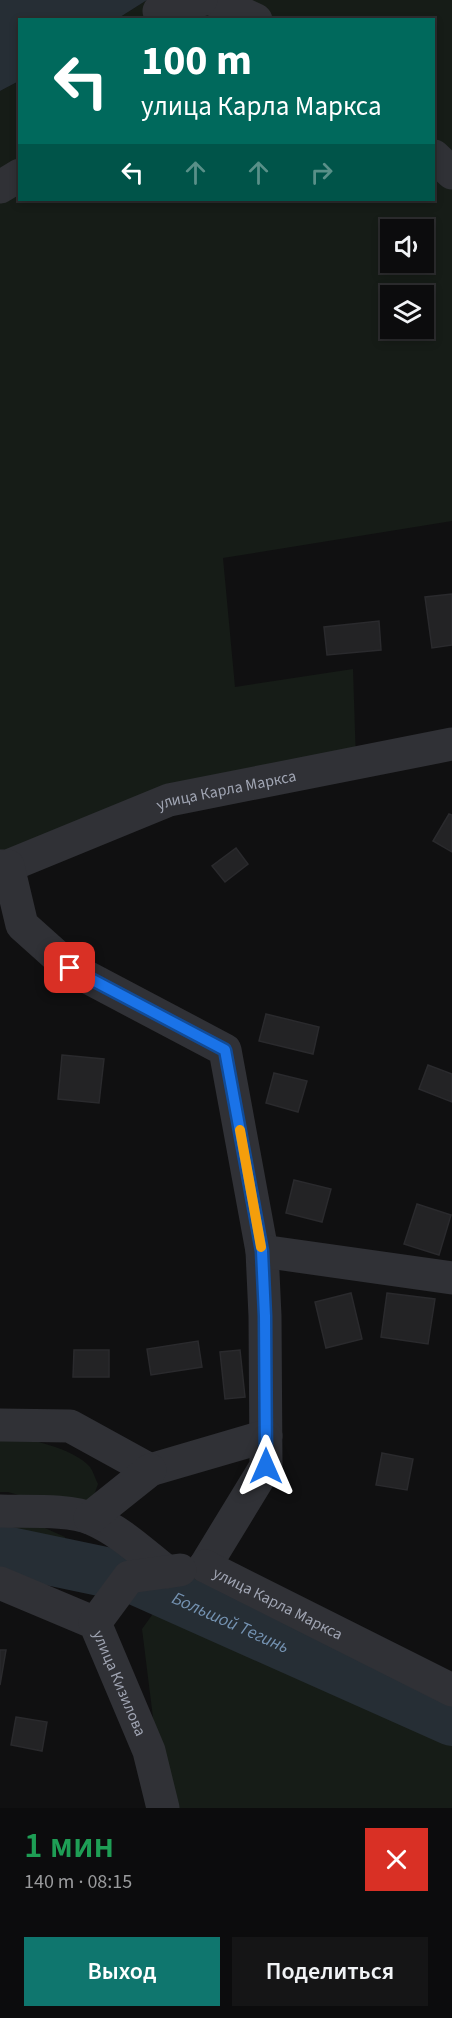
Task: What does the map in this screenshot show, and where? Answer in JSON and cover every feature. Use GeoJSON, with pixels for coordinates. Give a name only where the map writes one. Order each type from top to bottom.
{"type":"FeatureCollection","features":[{"type":"Feature","properties":{"kind":"street"},"geometry":{"type":"LineString","coordinates":[[159,11],[201,0]]}},
{"type":"Feature","properties":{"kind":"street"},"geometry":{"type":"LineString","coordinates":[[214,0],[252,18]]}},
{"type":"Feature","properties":{"kind":"street"},"geometry":{"type":"LineString","coordinates":[[435,157],[452,173]]}},
{"type":"Feature","properties":{"kind":"street"},"geometry":{"type":"LineString","coordinates":[[0,187],[18,176]]}},
{"type":"Feature","properties":{"kind":"street","name":"улица Карла Маркса"},"geometry":{"type":"LineString","coordinates":[[452,744],[169,800],[4,866],[22,925],[70,968],[225,1050],[262,1251],[266,1466],[205,1566],[452,1690]]}},
{"type":"Feature","properties":{"kind":"street"},"geometry":{"type":"LineString","coordinates":[[262,1251],[452,1278]]}},
{"type":"Feature","properties":{"kind":"street"},"geometry":{"type":"LineString","coordinates":[[0,1425],[70,1426],[150,1470]]}},
{"type":"Feature","properties":{"kind":"street"},"geometry":{"type":"LineString","coordinates":[[90,1518],[150,1470],[266,1436]]}},
{"type":"Feature","properties":{"kind":"street"},"geometry":{"type":"LineString","coordinates":[[0,1511],[69,1514],[90,1518],[120,1534],[167,1572]]}},
{"type":"Feature","properties":{"kind":"street"},"geometry":{"type":"LineString","coordinates":[[95,1623],[129,1577],[205,1566]]}},
{"type":"Feature","properties":{"kind":"street","name":"улица Кизилова"},"geometry":{"type":"LineString","coordinates":[[0,1583],[95,1623],[149,1751],[163,1808]]}},
{"type":"Feature","properties":{"kind":"shaded area"},"geometry":{"type":"Polygon","coordinates":[[[0,0],[147,0],[119,18],[18,18],[18,82],[0,91],[0,0]]]}},
{"type":"Feature","properties":{"kind":"shaded area"},"geometry":{"type":"Polygon","coordinates":[[[147,0],[452,0],[452,521],[223,558],[235,687],[353,669],[356,762],[0,866],[0,91],[18,82],[18,201],[435,201],[435,18],[119,18],[147,0]]]}},
{"type":"Feature","properties":{"kind":"shaded area"},"geometry":{"type":"Polygon","coordinates":[[[0,1435],[48,1445],[83,1460],[91,1469],[98,1484],[92,1501],[50,1504],[8,1492],[0,1492],[0,1435]]]}},
{"type":"Feature","properties":{"kind":"shaded area"},"geometry":{"type":"Polygon","coordinates":[[[27,1520],[65,1537],[72,1578],[51,1586],[0,1569],[0,1524],[27,1520]]]}},
{"type":"Feature","properties":{"kind":"shaded area"},"geometry":{"type":"Polygon","coordinates":[[[205,1566],[452,1690],[452,1808],[171,1808],[157,1750],[142,1629],[160,1604],[129,1577],[205,1566]]]}},
{"type":"Feature","properties":{"kind":"building"},"geometry":{"type":"Polygon","coordinates":[[[452,594],[452,645],[432,648],[425,597],[452,594]]]}},
{"type":"Feature","properties":{"kind":"building"},"geometry":{"type":"Polygon","coordinates":[[[379,621],[381,650],[327,655],[324,627],[379,621]]]}},
{"type":"Feature","properties":{"kind":"building"},"geometry":{"type":"Polygon","coordinates":[[[449,814],[452,815],[452,852],[433,841],[449,814]]]}},
{"type":"Feature","properties":{"kind":"building"},"geometry":{"type":"Polygon","coordinates":[[[236,848],[248,864],[225,882],[212,866],[236,848]]]}},
{"type":"Feature","properties":{"kind":"building"},"geometry":{"type":"Polygon","coordinates":[[[266,1014],[319,1027],[313,1054],[259,1041],[266,1014]]]}},
{"type":"Feature","properties":{"kind":"building"},"geometry":{"type":"Polygon","coordinates":[[[62,1055],[104,1059],[99,1103],[58,1099],[62,1055]]]}},
{"type":"Feature","properties":{"kind":"building"},"geometry":{"type":"Polygon","coordinates":[[[428,1065],[452,1074],[452,1102],[419,1089],[428,1065]]]}},
{"type":"Feature","properties":{"kind":"building"},"geometry":{"type":"Polygon","coordinates":[[[274,1073],[307,1081],[298,1112],[266,1103],[274,1073]]]}},
{"type":"Feature","properties":{"kind":"building"},"geometry":{"type":"Polygon","coordinates":[[[294,1180],[331,1189],[322,1222],[286,1213],[294,1180]]]}},
{"type":"Feature","properties":{"kind":"building"},"geometry":{"type":"Polygon","coordinates":[[[417,1204],[451,1215],[439,1255],[404,1244],[417,1204]]]}},
{"type":"Feature","properties":{"kind":"building"},"geometry":{"type":"Polygon","coordinates":[[[351,1293],[362,1339],[326,1348],[315,1302],[351,1293]]]}},
{"type":"Feature","properties":{"kind":"building"},"geometry":{"type":"Polygon","coordinates":[[[387,1293],[435,1299],[428,1344],[381,1337],[387,1293]]]}},
{"type":"Feature","properties":{"kind":"building"},"geometry":{"type":"Polygon","coordinates":[[[198,1341],[202,1367],[151,1375],[147,1349],[198,1341]]]}},
{"type":"Feature","properties":{"kind":"building"},"geometry":{"type":"Polygon","coordinates":[[[74,1350],[109,1350],[109,1377],[73,1377],[74,1350]]]}},
{"type":"Feature","properties":{"kind":"building"},"geometry":{"type":"Polygon","coordinates":[[[240,1350],[245,1397],[225,1399],[220,1352],[240,1350]]]}},
{"type":"Feature","properties":{"kind":"building"},"geometry":{"type":"Polygon","coordinates":[[[382,1453],[413,1459],[407,1490],[376,1485],[382,1453]]]}},
{"type":"Feature","properties":{"kind":"building"},"geometry":{"type":"Polygon","coordinates":[[[0,1650],[6,1650],[0,1685],[0,1650]]]}},
{"type":"Feature","properties":{"kind":"building"},"geometry":{"type":"Polygon","coordinates":[[[16,1717],[47,1722],[42,1751],[11,1745],[16,1717]]]}},
{"type":"Feature","properties":{"kind":"waterway","name":"Большой Тегинь"},"geometry":{"type":"LineString","coordinates":[[0,1550],[129,1577],[452,1721]]}},
{"type":"Feature","properties":{"kind":"slow traffic"},"geometry":{"type":"LineString","coordinates":[[240,1130],[261,1247]]}},
{"type":"Feature","properties":{"kind":"route"},"geometry":{"type":"LineString","coordinates":[[70,968],[225,1050],[262,1251],[266,1466]]}}]}
